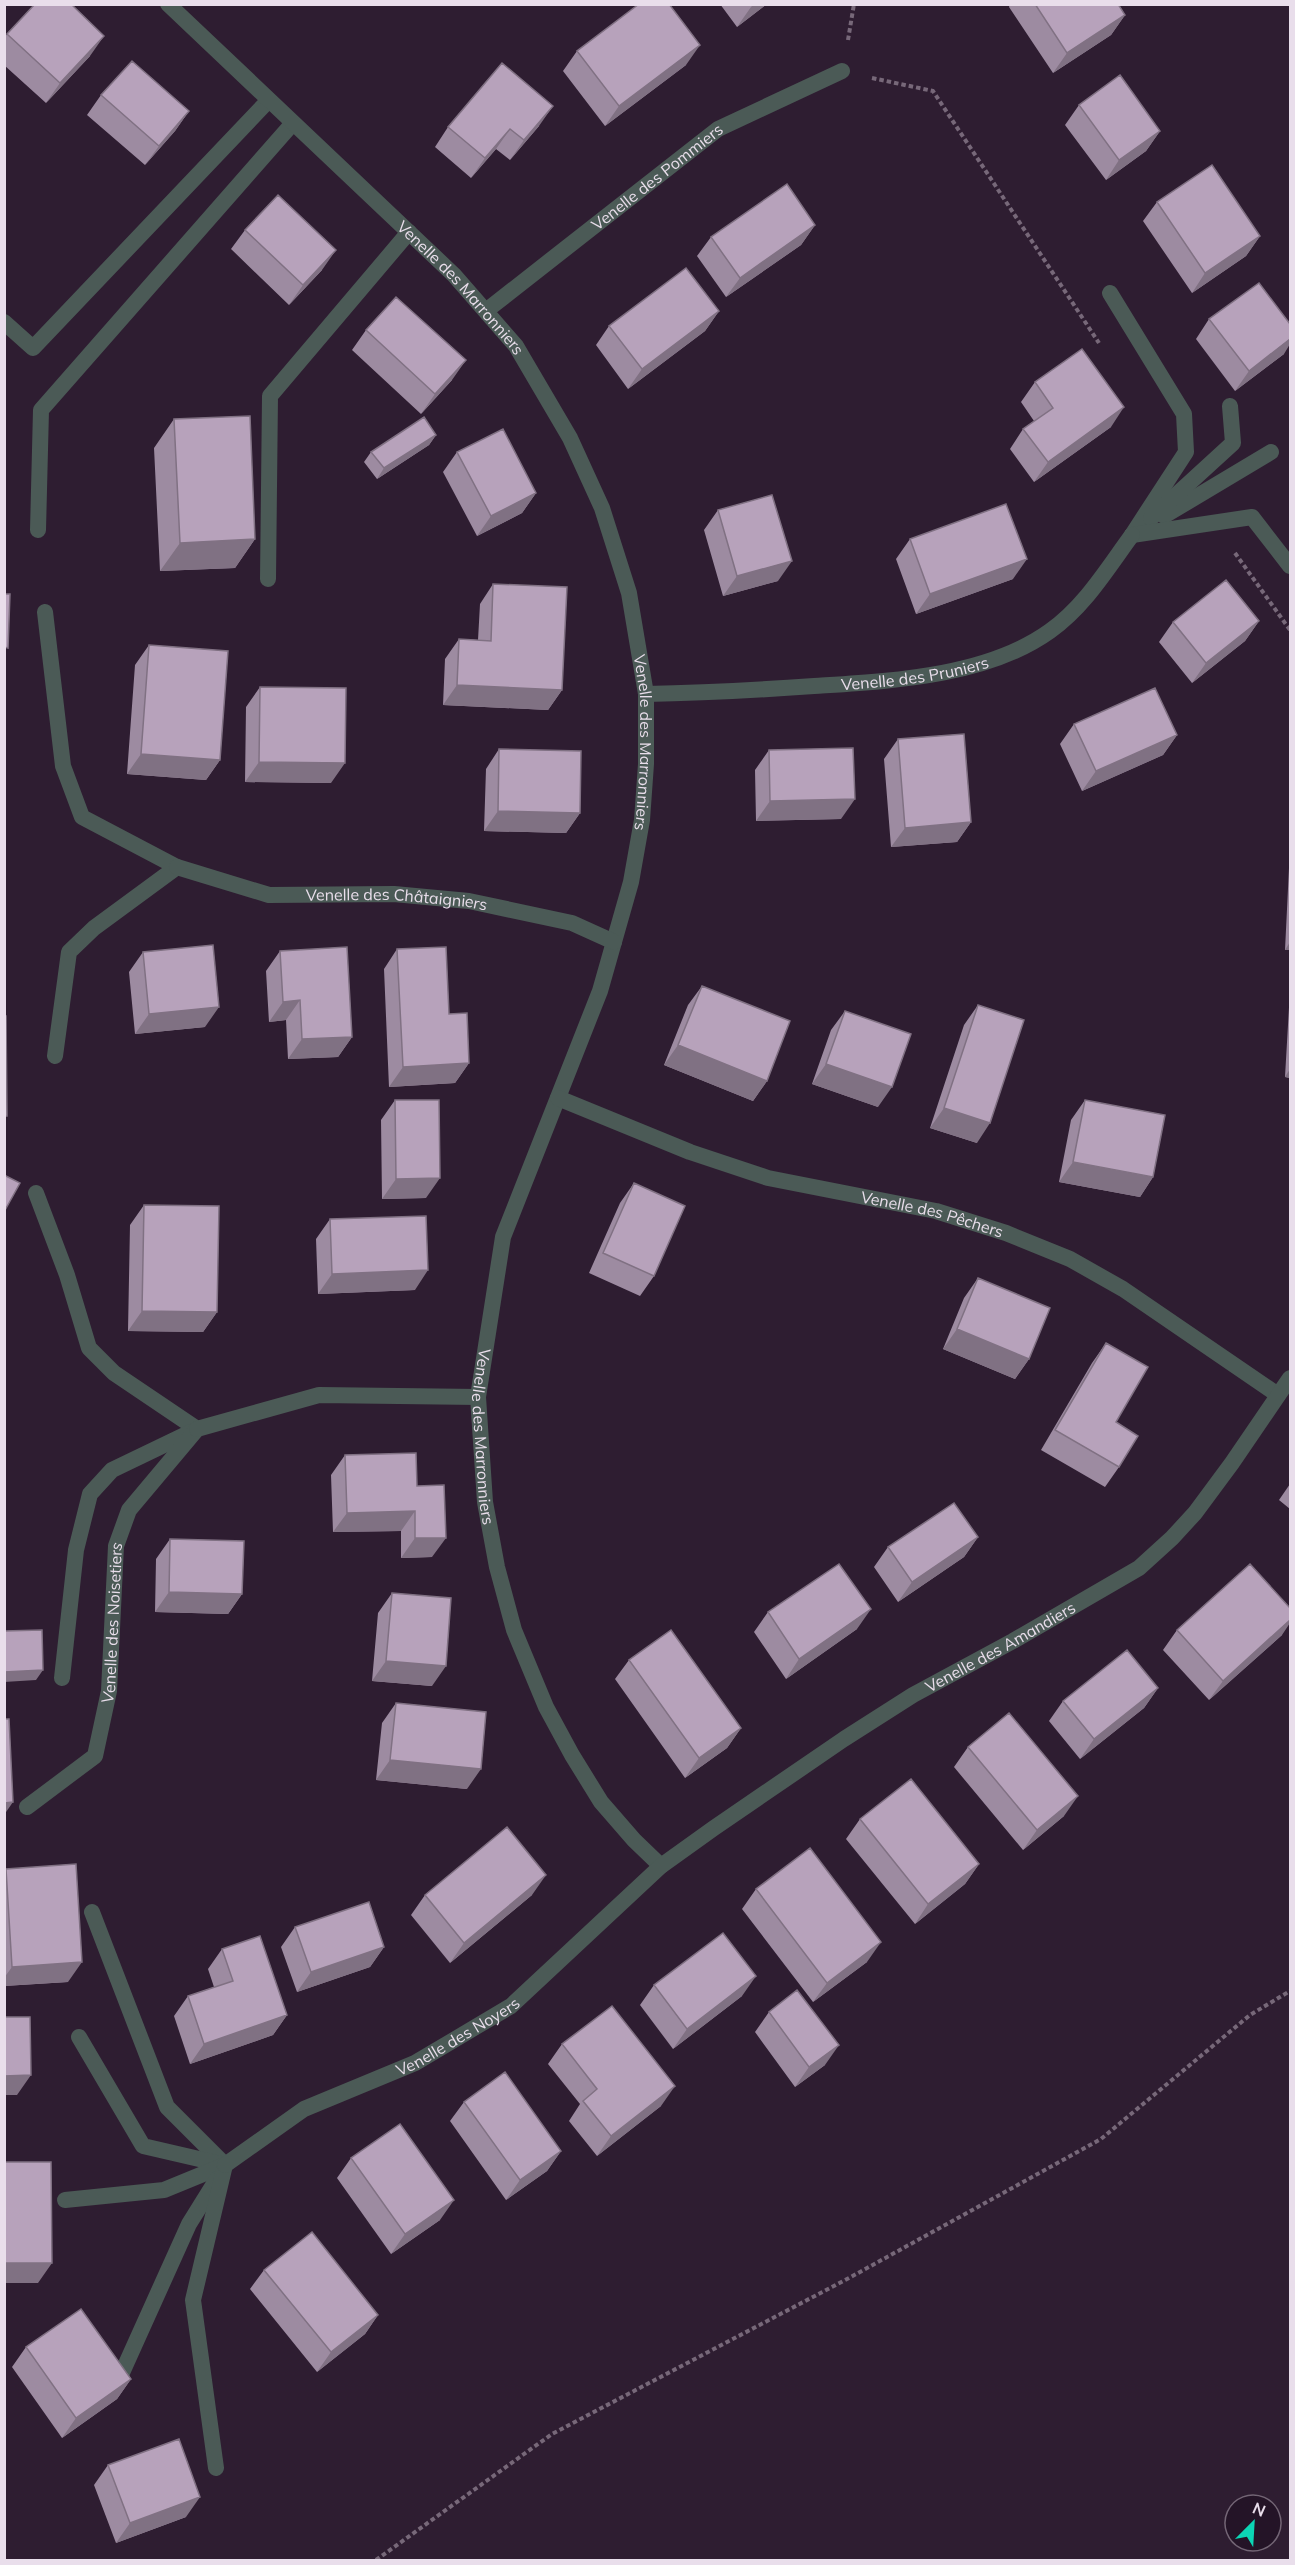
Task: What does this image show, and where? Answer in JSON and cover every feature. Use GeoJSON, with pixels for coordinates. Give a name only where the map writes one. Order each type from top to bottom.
{"type":"FeatureCollection","features":[{"type":"Feature","properties":{"kind":"street","name":"Venelle des Marronniers"},"geometry":{"type":"LineString","coordinates":[[168,4],[409,232],[487,310],[516,346],[552,404],[602,507],[629,593],[646,694],[646,764],[642,820],[631,882],[600,991],[503,1237],[478,1397],[485,1502],[497,1567],[514,1630],[546,1707],[583,1774],[601,1802],[634,1840],[662,1866]]}},
{"type":"Feature","properties":{"kind":"street","name":"Venelle des Pommiers"},"geometry":{"type":"LineString","coordinates":[[487,310],[718,129],[842,71]]}},
{"type":"Feature","properties":{"kind":"street"},"geometry":{"type":"LineString","coordinates":[[4,322],[33,348],[268,101]]}},
{"type":"Feature","properties":{"kind":"street"},"geometry":{"type":"LineString","coordinates":[[38,530],[41,410],[293,123]]}},
{"type":"Feature","properties":{"kind":"street"},"geometry":{"type":"LineString","coordinates":[[268,579],[270,396],[409,232]]}},
{"type":"Feature","properties":{"kind":"street"},"geometry":{"type":"LineString","coordinates":[[1110,293],[1184,414],[1186,452],[1132,535]]}},
{"type":"Feature","properties":{"kind":"street"},"geometry":{"type":"LineString","coordinates":[[1132,535],[1233,443],[1230,406]]}},
{"type":"Feature","properties":{"kind":"street"},"geometry":{"type":"LineString","coordinates":[[1132,535],[1271,453]]}},
{"type":"Feature","properties":{"kind":"street"},"geometry":{"type":"LineString","coordinates":[[1132,535],[1252,517],[1290,566]]}},
{"type":"Feature","properties":{"kind":"street","name":"Venelle des Pruniers"},"geometry":{"type":"LineString","coordinates":[[646,694],[715,693],[899,680],[966,668],[1014,650],[1049,632],[1082,604],[1132,535]]}},
{"type":"Feature","properties":{"kind":"street","name":"Venelle des Châtaigniers"},"geometry":{"type":"LineString","coordinates":[[45,612],[63,766],[82,817],[177,867],[269,895],[394,894],[469,901],[572,923],[614,942]]}},
{"type":"Feature","properties":{"kind":"street"},"geometry":{"type":"LineString","coordinates":[[55,1056],[69,952],[94,928],[177,867]]}},
{"type":"Feature","properties":{"kind":"street","name":"Venelle des Pêchers"},"geometry":{"type":"LineString","coordinates":[[558,1098],[690,1152],[768,1178],[936,1211],[1006,1233],[1071,1259],[1123,1289],[1278,1395]]}},
{"type":"Feature","properties":{"kind":"street"},"geometry":{"type":"LineString","coordinates":[[36,1193],[67,1275],[88,1348],[114,1373],[197,1429]]}},
{"type":"Feature","properties":{"kind":"street","name":"Venelle des Amandiers"},"geometry":{"type":"LineString","coordinates":[[662,1866],[834,1746],[914,1695],[1139,1568],[1195,1513],[1290,1378]]}},
{"type":"Feature","properties":{"kind":"street"},"geometry":{"type":"LineString","coordinates":[[62,1678],[76,1550],[90,1494],[111,1470],[197,1429],[319,1395],[478,1397]]}},
{"type":"Feature","properties":{"kind":"street","name":"Venelle des Noisetiers"},"geometry":{"type":"LineString","coordinates":[[27,1807],[95,1756],[109,1691],[117,1545],[129,1510],[197,1429]]}},
{"type":"Feature","properties":{"kind":"street","name":"Venelle des Noyers"},"geometry":{"type":"LineString","coordinates":[[225,2165],[304,2109],[415,2063],[511,2006],[662,1866]]}},
{"type":"Feature","properties":{"kind":"street"},"geometry":{"type":"LineString","coordinates":[[92,1912],[167,2108],[225,2165]]}},
{"type":"Feature","properties":{"kind":"street"},"geometry":{"type":"LineString","coordinates":[[79,2037],[143,2146],[225,2165]]}},
{"type":"Feature","properties":{"kind":"street"},"geometry":{"type":"LineString","coordinates":[[65,2200],[164,2190],[225,2165]]}},
{"type":"Feature","properties":{"kind":"street"},"geometry":{"type":"LineString","coordinates":[[121,2375],[189,2224],[225,2165]]}},
{"type":"Feature","properties":{"kind":"street"},"geometry":{"type":"LineString","coordinates":[[216,2468],[193,2300],[225,2165]]}},
{"type":"Feature","properties":{"kind":"path"},"geometry":{"type":"LineString","coordinates":[[854,4],[842,71],[933,91],[1104,351]]}},
{"type":"Feature","properties":{"kind":"path"},"geometry":{"type":"LineString","coordinates":[[1234,552],[1290,630]]}},
{"type":"Feature","properties":{"kind":"path"},"geometry":{"type":"LineString","coordinates":[[376,2560],[552,2434],[849,2278],[1101,2139],[1250,2015],[1290,1991]]}},
{"type":"Feature","properties":{"kind":"building"},"geometry":{"type":"Polygon","coordinates":[[[35,4],[71,4],[104,36],[60,83],[7,34],[35,4]]]}},
{"type":"Feature","properties":{"kind":"building"},"geometry":{"type":"Polygon","coordinates":[[[639,4],[669,4],[700,45],[619,106],[577,51],[639,4]]]}},
{"type":"Feature","properties":{"kind":"building"},"geometry":{"type":"Polygon","coordinates":[[[1035,4],[1118,4],[1125,15],[1067,53],[1035,4]]]}},
{"type":"Feature","properties":{"kind":"building"},"geometry":{"type":"Polygon","coordinates":[[[132,61],[189,111],[159,146],[101,95],[132,61]]]}},
{"type":"Feature","properties":{"kind":"building"},"geometry":{"type":"Polygon","coordinates":[[[502,63],[553,106],[524,140],[510,129],[485,158],[448,127],[502,63]]]}},
{"type":"Feature","properties":{"kind":"building"},"geometry":{"type":"Polygon","coordinates":[[[1120,75],[1160,131],[1119,160],[1079,105],[1120,75]]]}},
{"type":"Feature","properties":{"kind":"building"},"geometry":{"type":"Polygon","coordinates":[[[1212,165],[1260,236],[1205,273],[1157,202],[1212,165]]]}},
{"type":"Feature","properties":{"kind":"building"},"geometry":{"type":"Polygon","coordinates":[[[787,184],[815,225],[740,278],[711,237],[787,184]]]}},
{"type":"Feature","properties":{"kind":"building"},"geometry":{"type":"Polygon","coordinates":[[[278,195],[336,250],[303,285],[245,230],[278,195]]]}},
{"type":"Feature","properties":{"kind":"building"},"geometry":{"type":"Polygon","coordinates":[[[686,268],[719,311],[642,369],[609,326],[686,268]]]}},
{"type":"Feature","properties":{"kind":"building"},"geometry":{"type":"Polygon","coordinates":[[[1259,283],[1290,324],[1290,339],[1249,371],[1209,319],[1259,283]]]}},
{"type":"Feature","properties":{"kind":"building"},"geometry":{"type":"Polygon","coordinates":[[[396,297],[466,360],[435,394],[366,330],[396,297]]]}},
{"type":"Feature","properties":{"kind":"building"},"geometry":{"type":"Polygon","coordinates":[[[1082,349],[1124,407],[1048,462],[1023,429],[1053,408],[1035,382],[1082,349]]]}},
{"type":"Feature","properties":{"kind":"building"},"geometry":{"type":"Polygon","coordinates":[[[250,416],[255,539],[180,543],[174,419],[250,416]]]}},
{"type":"Feature","properties":{"kind":"building"},"geometry":{"type":"Polygon","coordinates":[[[424,417],[436,435],[384,468],[371,452],[424,417]]]}},
{"type":"Feature","properties":{"kind":"building"},"geometry":{"type":"Polygon","coordinates":[[[5,422],[5,493],[4,493],[5,422]]]}},
{"type":"Feature","properties":{"kind":"building"},"geometry":{"type":"Polygon","coordinates":[[[503,429],[536,493],[491,516],[457,452],[503,429]]]}},
{"type":"Feature","properties":{"kind":"building"},"geometry":{"type":"Polygon","coordinates":[[[772,495],[792,561],[737,576],[718,510],[772,495]]]}},
{"type":"Feature","properties":{"kind":"building"},"geometry":{"type":"Polygon","coordinates":[[[1006,504],[1027,559],[930,594],[910,539],[1006,504]]]}},
{"type":"Feature","properties":{"kind":"building"},"geometry":{"type":"Polygon","coordinates":[[[1226,580],[1259,621],[1206,663],[1173,622],[1226,580]]]}},
{"type":"Feature","properties":{"kind":"building"},"geometry":{"type":"Polygon","coordinates":[[[493,584],[567,587],[562,690],[457,685],[459,639],[491,641],[493,584]]]}},
{"type":"Feature","properties":{"kind":"building"},"geometry":{"type":"Polygon","coordinates":[[[4,594],[10,594],[8,648],[4,647],[4,594]]]}},
{"type":"Feature","properties":{"kind":"building"},"geometry":{"type":"Polygon","coordinates":[[[149,645],[228,651],[220,760],[141,754],[149,645]]]}},
{"type":"Feature","properties":{"kind":"building"},"geometry":{"type":"Polygon","coordinates":[[[260,687],[346,688],[345,763],[259,762],[260,687]]]}},
{"type":"Feature","properties":{"kind":"building"},"geometry":{"type":"Polygon","coordinates":[[[1155,688],[1177,735],[1096,771],[1074,724],[1155,688]]]}},
{"type":"Feature","properties":{"kind":"building"},"geometry":{"type":"Polygon","coordinates":[[[964,734],[971,822],[905,828],[898,739],[964,734]]]}},
{"type":"Feature","properties":{"kind":"building"},"geometry":{"type":"Polygon","coordinates":[[[853,748],[855,799],[770,801],[769,750],[853,748]]]}},
{"type":"Feature","properties":{"kind":"building"},"geometry":{"type":"Polygon","coordinates":[[[499,749],[581,751],[580,813],[498,811],[499,749]]]}},
{"type":"Feature","properties":{"kind":"building"},"geometry":{"type":"Polygon","coordinates":[[[213,945],[219,1007],[149,1014],[143,952],[213,945]]]}},
{"type":"Feature","properties":{"kind":"building"},"geometry":{"type":"Polygon","coordinates":[[[347,947],[352,1037],[302,1039],[300,1000],[283,1002],[280,951],[347,947]]]}},
{"type":"Feature","properties":{"kind":"building"},"geometry":{"type":"Polygon","coordinates":[[[446,947],[449,1014],[467,1013],[469,1063],[403,1067],[397,949],[446,947]]]}},
{"type":"Feature","properties":{"kind":"building"},"geometry":{"type":"Polygon","coordinates":[[[702,986],[790,1021],[767,1081],[678,1045],[702,986]]]}},
{"type":"Feature","properties":{"kind":"building"},"geometry":{"type":"Polygon","coordinates":[[[978,1005],[1024,1020],[990,1123],[944,1108],[978,1005]]]}},
{"type":"Feature","properties":{"kind":"building"},"geometry":{"type":"Polygon","coordinates":[[[845,1011],[911,1034],[892,1087],[826,1064],[845,1011]]]}},
{"type":"Feature","properties":{"kind":"building"},"geometry":{"type":"Polygon","coordinates":[[[4,1016],[6,1016],[7,1116],[4,1116],[4,1016]]]}},
{"type":"Feature","properties":{"kind":"building"},"geometry":{"type":"Polygon","coordinates":[[[395,1100],[439,1100],[440,1178],[396,1179],[395,1100]]]}},
{"type":"Feature","properties":{"kind":"building"},"geometry":{"type":"Polygon","coordinates":[[[1085,1100],[1165,1115],[1153,1177],[1073,1162],[1085,1100]]]}},
{"type":"Feature","properties":{"kind":"building"},"geometry":{"type":"Polygon","coordinates":[[[4,1175],[20,1183],[4,1212],[4,1175]]]}},
{"type":"Feature","properties":{"kind":"building"},"geometry":{"type":"Polygon","coordinates":[[[634,1183],[685,1206],[654,1276],[603,1253],[634,1183]]]}},
{"type":"Feature","properties":{"kind":"building"},"geometry":{"type":"Polygon","coordinates":[[[144,1205],[219,1206],[217,1312],[142,1311],[144,1205]]]}},
{"type":"Feature","properties":{"kind":"building"},"geometry":{"type":"Polygon","coordinates":[[[426,1216],[428,1270],[332,1274],[330,1219],[426,1216]]]}},
{"type":"Feature","properties":{"kind":"building"},"geometry":{"type":"Polygon","coordinates":[[[978,1278],[1050,1308],[1029,1359],[957,1329],[978,1278]]]}},
{"type":"Feature","properties":{"kind":"building"},"geometry":{"type":"Polygon","coordinates":[[[1106,1343],[1148,1367],[1116,1422],[1138,1436],[1119,1467],[1055,1430],[1106,1343]]]}},
{"type":"Feature","properties":{"kind":"building"},"geometry":{"type":"Polygon","coordinates":[[[416,1453],[417,1486],[444,1485],[446,1538],[415,1538],[415,1511],[347,1513],[345,1455],[416,1453]]]}},
{"type":"Feature","properties":{"kind":"building"},"geometry":{"type":"Polygon","coordinates":[[[954,1503],[978,1537],[912,1582],[888,1547],[954,1503]]]}},
{"type":"Feature","properties":{"kind":"building"},"geometry":{"type":"Polygon","coordinates":[[[170,1539],[244,1541],[242,1594],[169,1592],[170,1539]]]}},
{"type":"Feature","properties":{"kind":"building"},"geometry":{"type":"Polygon","coordinates":[[[839,1564],[871,1609],[799,1659],[768,1612],[839,1564]]]}},
{"type":"Feature","properties":{"kind":"building"},"geometry":{"type":"Polygon","coordinates":[[[1250,1564],[1290,1608],[1290,1620],[1223,1681],[1177,1630],[1250,1564]]]}},
{"type":"Feature","properties":{"kind":"building"},"geometry":{"type":"Polygon","coordinates":[[[392,1593],[451,1598],[446,1666],[386,1661],[392,1593]]]}},
{"type":"Feature","properties":{"kind":"building"},"geometry":{"type":"Polygon","coordinates":[[[42,1630],[43,1670],[4,1672],[4,1631],[42,1630]]]}},
{"type":"Feature","properties":{"kind":"building"},"geometry":{"type":"Polygon","coordinates":[[[671,1630],[741,1728],[699,1758],[629,1660],[671,1630]]]}},
{"type":"Feature","properties":{"kind":"building"},"geometry":{"type":"Polygon","coordinates":[[[1127,1650],[1158,1688],[1094,1739],[1063,1701],[1127,1650]]]}},
{"type":"Feature","properties":{"kind":"building"},"geometry":{"type":"Polygon","coordinates":[[[396,1703],[486,1712],[481,1769],[390,1760],[396,1703]]]}},
{"type":"Feature","properties":{"kind":"building"},"geometry":{"type":"Polygon","coordinates":[[[1009,1713],[1078,1796],[1037,1830],[968,1747],[1009,1713]]]}},
{"type":"Feature","properties":{"kind":"building"},"geometry":{"type":"Polygon","coordinates":[[[4,1719],[9,1719],[13,1802],[4,1803],[4,1719]]]}},
{"type":"Feature","properties":{"kind":"building"},"geometry":{"type":"Polygon","coordinates":[[[911,1779],[979,1864],[928,1904],[860,1819],[911,1779]]]}},
{"type":"Feature","properties":{"kind":"building"},"geometry":{"type":"Polygon","coordinates":[[[507,1827],[546,1875],[464,1943],[425,1895],[507,1827]]]}},
{"type":"Feature","properties":{"kind":"building"},"geometry":{"type":"Polygon","coordinates":[[[810,1848],[881,1942],[827,1983],[756,1889],[810,1848]]]}},
{"type":"Feature","properties":{"kind":"building"},"geometry":{"type":"Polygon","coordinates":[[[76,1864],[82,1962],[12,1967],[6,1869],[76,1864]]]}},
{"type":"Feature","properties":{"kind":"building"},"geometry":{"type":"Polygon","coordinates":[[[369,1902],[384,1947],[311,1972],[295,1927],[369,1902]]]}},
{"type":"Feature","properties":{"kind":"building"},"geometry":{"type":"Polygon","coordinates":[[[723,1933],[756,1976],[687,2029],[654,1985],[723,1933]]]}},
{"type":"Feature","properties":{"kind":"building"},"geometry":{"type":"Polygon","coordinates":[[[260,1936],[287,2015],[204,2044],[188,1996],[233,1981],[222,1949],[260,1936]]]}},
{"type":"Feature","properties":{"kind":"building"},"geometry":{"type":"Polygon","coordinates":[[[797,1990],[839,2045],[809,2067],[769,2012],[797,1990]]]}},
{"type":"Feature","properties":{"kind":"building"},"geometry":{"type":"Polygon","coordinates":[[[612,2006],[675,2086],[611,2136],[583,2101],[597,2089],[562,2044],[612,2006]]]}},
{"type":"Feature","properties":{"kind":"building"},"geometry":{"type":"Polygon","coordinates":[[[4,2017],[30,2017],[31,2075],[4,2076],[4,2017]]]}},
{"type":"Feature","properties":{"kind":"building"},"geometry":{"type":"Polygon","coordinates":[[[505,2072],[561,2151],[520,2180],[464,2102],[505,2072]]]}},
{"type":"Feature","properties":{"kind":"building"},"geometry":{"type":"Polygon","coordinates":[[[400,2124],[454,2200],[405,2234],[351,2158],[400,2124]]]}},
{"type":"Feature","properties":{"kind":"building"},"geometry":{"type":"Polygon","coordinates":[[[4,2162],[51,2162],[52,2263],[4,2263],[4,2162]]]}},
{"type":"Feature","properties":{"kind":"building"},"geometry":{"type":"Polygon","coordinates":[[[312,2232],[378,2315],[331,2352],[264,2270],[312,2232]]]}},
{"type":"Feature","properties":{"kind":"building"},"geometry":{"type":"Polygon","coordinates":[[[81,2309],[131,2379],[76,2418],[26,2347],[81,2309]]]}},
{"type":"Feature","properties":{"kind":"building"},"geometry":{"type":"Polygon","coordinates":[[[179,2439],[200,2497],[130,2523],[108,2465],[179,2439]]]}}]}
